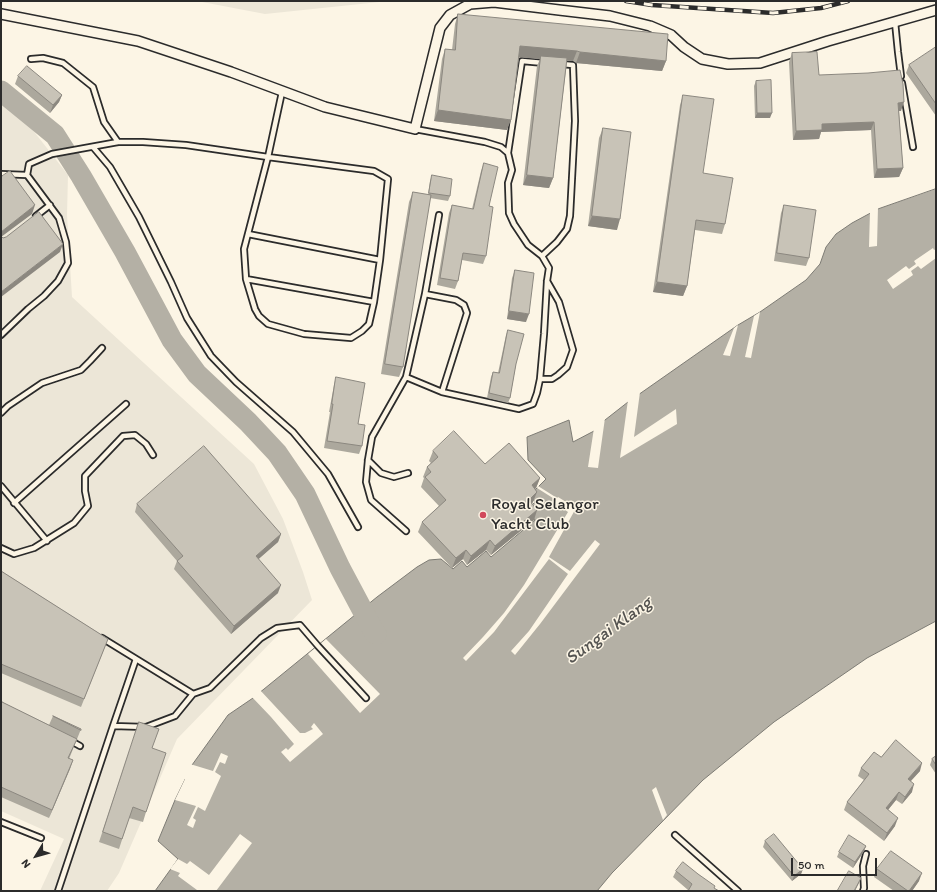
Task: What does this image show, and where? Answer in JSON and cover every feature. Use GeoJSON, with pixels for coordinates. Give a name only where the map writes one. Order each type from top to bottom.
{"type":"FeatureCollection","features":[{"type":"Feature","properties":{"kind":"street"},"geometry":{"type":"LineString","coordinates":[[1,14],[138,41],[231,72],[325,107],[415,129],[440,28],[450,15],[470,4],[494,2],[610,16],[650,26],[671,35],[684,47],[702,59],[728,64],[760,62],[828,40],[936,10]]}},
{"type":"Feature","properties":{"kind":"lane"},"geometry":{"type":"LineString","coordinates":[[895,22],[900,73],[913,147]]}},
{"type":"Feature","properties":{"kind":"lane"},"geometry":{"type":"LineString","coordinates":[[31,59],[43,58],[63,63],[94,87],[104,122],[118,142]]}},
{"type":"Feature","properties":{"kind":"lane"},"geometry":{"type":"LineString","coordinates":[[406,377],[442,392],[519,409],[533,404],[540,379],[549,268],[542,256],[528,245],[514,224],[509,213],[508,183],[512,170],[508,153],[522,61],[551,64]]}},
{"type":"Feature","properties":{"kind":"lane"},"geometry":{"type":"LineString","coordinates":[[542,256],[557,242],[567,229],[570,216],[575,121],[573,66],[558,64]]}},
{"type":"Feature","properties":{"kind":"lane"},"geometry":{"type":"LineString","coordinates":[[1,335],[44,296],[58,281],[68,263],[66,242],[59,218],[27,175],[29,164],[52,154],[118,142],[186,145],[268,157],[374,171],[388,179],[380,260],[374,302],[369,324],[362,331],[351,338],[304,334],[268,324],[259,316],[255,309],[246,279],[244,249],[268,157],[282,92]]}},
{"type":"Feature","properties":{"kind":"lane"},"geometry":{"type":"LineString","coordinates":[[415,129],[485,142],[501,147],[508,153]]}},
{"type":"Feature","properties":{"kind":"lane"},"geometry":{"type":"LineString","coordinates":[[93,147],[110,167],[139,217],[187,318],[211,356],[236,382],[294,432],[328,474],[358,527]]}},
{"type":"Feature","properties":{"kind":"lane"},"geometry":{"type":"LineString","coordinates":[[1,174],[27,175]]}},
{"type":"Feature","properties":{"kind":"lane"},"geometry":{"type":"LineString","coordinates":[[32,219],[50,206]]}},
{"type":"Feature","properties":{"kind":"lane"},"geometry":{"type":"LineString","coordinates":[[406,531],[371,500],[366,482],[368,460],[372,437],[406,377],[425,294],[439,215]]}},
{"type":"Feature","properties":{"kind":"lane"},"geometry":{"type":"LineString","coordinates":[[248,234],[380,260]]}},
{"type":"Feature","properties":{"kind":"lane"},"geometry":{"type":"LineString","coordinates":[[246,279],[374,302]]}},
{"type":"Feature","properties":{"kind":"lane"},"geometry":{"type":"LineString","coordinates":[[540,379],[552,379],[558,375],[567,367],[573,350],[559,302],[547,281]]}},
{"type":"Feature","properties":{"kind":"lane"},"geometry":{"type":"LineString","coordinates":[[425,294],[456,300],[464,305],[467,313],[442,392]]}},
{"type":"Feature","properties":{"kind":"lane"},"geometry":{"type":"LineString","coordinates":[[1,413],[8,406],[42,383],[81,370],[102,348]]}},
{"type":"Feature","properties":{"kind":"lane"},"geometry":{"type":"LineString","coordinates":[[14,503],[126,404]]}},
{"type":"Feature","properties":{"kind":"lane"},"geometry":{"type":"LineString","coordinates":[[1,548],[14,554],[34,548],[74,523],[88,506],[85,490],[85,476],[123,436],[135,435],[146,444],[153,455]]}},
{"type":"Feature","properties":{"kind":"lane"},"geometry":{"type":"LineString","coordinates":[[368,460],[381,473],[394,477],[408,473]]}},
{"type":"Feature","properties":{"kind":"lane"},"geometry":{"type":"LineString","coordinates":[[1,486],[47,540]]}},
{"type":"Feature","properties":{"kind":"lane"},"geometry":{"type":"LineString","coordinates":[[113,726],[146,727],[175,716],[193,694],[210,688],[261,638],[277,628],[300,625],[366,698]]}},
{"type":"Feature","properties":{"kind":"lane"},"geometry":{"type":"LineString","coordinates":[[97,635],[193,694]]}},
{"type":"Feature","properties":{"kind":"lane"},"geometry":{"type":"LineString","coordinates":[[58,891],[136,659]]}},
{"type":"Feature","properties":{"kind":"lane"},"geometry":{"type":"LineString","coordinates":[[67,739],[80,746]]}},
{"type":"Feature","properties":{"kind":"lane"},"geometry":{"type":"LineString","coordinates":[[1,822],[41,838]]}},
{"type":"Feature","properties":{"kind":"lane"},"geometry":{"type":"LineString","coordinates":[[675,835],[738,891]]}},
{"type":"Feature","properties":{"kind":"lane"},"geometry":{"type":"LineString","coordinates":[[863,891],[863,866],[866,854]]}},
{"type":"Feature","properties":{"kind":"shaded area"},"geometry":{"type":"Polygon","coordinates":[[[197,1],[389,1],[265,14],[197,1]]]}},
{"type":"Feature","properties":{"kind":"shaded area"},"geometry":{"type":"Polygon","coordinates":[[[1,102],[32,129],[68,175],[67,215],[72,297],[254,464],[283,519],[312,600],[177,739],[119,873],[107,891],[40,891],[64,839],[1,811],[1,102]]]}},
{"type":"Feature","properties":{"kind":"water","name":"Sungai Klang"},"geometry":{"type":"Polygon","coordinates":[[[936,189],[936,621],[867,658],[774,722],[703,780],[612,873],[597,891],[155,891],[178,859],[158,841],[175,800],[192,765],[228,715],[253,698],[377,597],[417,567],[429,560],[441,559],[453,569],[462,561],[467,567],[486,551],[491,557],[535,520],[527,510],[535,502],[530,495],[546,479],[528,460],[527,437],[569,420],[573,442],[594,431],[605,420],[628,402],[738,325],[760,312],[806,280],[820,264],[826,247],[836,234],[852,223],[878,209],[936,189]]]}},
{"type":"Feature","properties":{"kind":"pier"},"geometry":{"type":"Polygon","coordinates":[[[878,207],[877,246],[869,247],[870,211],[878,207]]]}},
{"type":"Feature","properties":{"kind":"pier"},"geometry":{"type":"Polygon","coordinates":[[[933,248],[934,250],[936,249],[936,258],[921,269],[918,266],[911,271],[913,275],[893,289],[887,280],[906,266],[909,269],[916,264],[914,261],[933,248]]]}},
{"type":"Feature","properties":{"kind":"pier"},"geometry":{"type":"Polygon","coordinates":[[[760,312],[751,358],[745,357],[754,316],[760,312]]]}},
{"type":"Feature","properties":{"kind":"pier"},"geometry":{"type":"Polygon","coordinates":[[[738,325],[730,356],[723,355],[734,328],[738,325]]]}},
{"type":"Feature","properties":{"kind":"pier"},"geometry":{"type":"Polygon","coordinates":[[[640,392],[634,437],[676,409],[677,424],[620,458],[628,400],[640,392]]]}},
{"type":"Feature","properties":{"kind":"pier"},"geometry":{"type":"Polygon","coordinates":[[[605,418],[598,468],[588,467],[594,428],[605,418]]]}},
{"type":"Feature","properties":{"kind":"pier"},"geometry":{"type":"Polygon","coordinates":[[[538,486],[576,508],[549,557],[570,571],[595,540],[600,544],[515,655],[511,651],[529,631],[568,574],[549,559],[494,632],[466,661],[463,658],[504,613],[524,585],[568,512],[555,503],[556,500],[537,488],[538,486]]]}},
{"type":"Feature","properties":{"kind":"pier"},"geometry":{"type":"Polygon","coordinates":[[[326,639],[380,694],[360,713],[308,654],[326,639]]]}},
{"type":"Feature","properties":{"kind":"pier"},"geometry":{"type":"Polygon","coordinates":[[[260,690],[300,733],[305,733],[313,729],[311,727],[314,723],[323,734],[290,762],[281,752],[286,748],[288,750],[294,744],[251,696],[260,690]]]}},
{"type":"Feature","properties":{"kind":"pier"},"geometry":{"type":"Polygon","coordinates":[[[221,753],[228,756],[225,764],[220,762],[215,772],[221,776],[205,811],[198,807],[193,818],[196,820],[193,828],[187,825],[196,806],[175,800],[185,779],[183,778],[190,764],[213,771],[221,753]]]}},
{"type":"Feature","properties":{"kind":"pier"},"geometry":{"type":"Polygon","coordinates":[[[656,787],[667,815],[663,820],[652,790],[656,787]]]}},
{"type":"Feature","properties":{"kind":"pier"},"geometry":{"type":"Polygon","coordinates":[[[240,834],[252,843],[216,891],[197,891],[178,876],[180,873],[170,869],[178,859],[187,864],[190,861],[209,875],[240,834]]]}},
{"type":"Feature","properties":{"kind":"building"},"geometry":{"type":"Polygon","coordinates":[[[458,14],[668,34],[666,61],[520,46],[511,120],[438,110],[445,49],[455,50],[458,14]]]}},
{"type":"Feature","properties":{"kind":"building"},"geometry":{"type":"Polygon","coordinates":[[[936,47],[936,104],[909,65],[936,47]]]}},
{"type":"Feature","properties":{"kind":"building"},"geometry":{"type":"Polygon","coordinates":[[[817,52],[819,75],[900,70],[903,84],[904,102],[898,103],[903,168],[877,169],[874,122],[822,124],[822,130],[796,131],[792,53],[817,52]]]}},
{"type":"Feature","properties":{"kind":"building"},"geometry":{"type":"Polygon","coordinates":[[[541,56],[567,58],[553,178],[527,175],[541,56]]]}},
{"type":"Feature","properties":{"kind":"building"},"geometry":{"type":"Polygon","coordinates":[[[27,66],[62,95],[53,105],[18,76],[27,66]]]}},
{"type":"Feature","properties":{"kind":"building"},"geometry":{"type":"Polygon","coordinates":[[[771,80],[772,113],[757,113],[756,81],[771,80]]]}},
{"type":"Feature","properties":{"kind":"building"},"geometry":{"type":"Polygon","coordinates":[[[683,95],[714,99],[703,173],[733,178],[725,224],[696,220],[687,286],[657,282],[683,95]]]}},
{"type":"Feature","properties":{"kind":"building"},"geometry":{"type":"Polygon","coordinates":[[[603,128],[631,132],[620,219],[592,216],[603,128]]]}},
{"type":"Feature","properties":{"kind":"building"},"geometry":{"type":"Polygon","coordinates":[[[484,163],[498,167],[489,206],[493,207],[486,256],[463,253],[458,281],[440,278],[452,205],[473,209],[484,163]]]}},
{"type":"Feature","properties":{"kind":"building"},"geometry":{"type":"Polygon","coordinates":[[[10,171],[35,205],[1,232],[1,177],[10,171]]]}},
{"type":"Feature","properties":{"kind":"building"},"geometry":{"type":"Polygon","coordinates":[[[432,175],[452,179],[450,196],[429,193],[432,175]]]}},
{"type":"Feature","properties":{"kind":"building"},"geometry":{"type":"Polygon","coordinates":[[[413,192],[431,195],[403,367],[385,364],[413,192]]]}},
{"type":"Feature","properties":{"kind":"building"},"geometry":{"type":"Polygon","coordinates":[[[784,205],[816,210],[809,258],[777,253],[784,205]]]}},
{"type":"Feature","properties":{"kind":"building"},"geometry":{"type":"Polygon","coordinates":[[[39,212],[63,244],[1,292],[1,236],[3,238],[6,237],[39,212]]]}},
{"type":"Feature","properties":{"kind":"building"},"geometry":{"type":"Polygon","coordinates":[[[515,270],[534,273],[529,314],[509,311],[515,270]]]}},
{"type":"Feature","properties":{"kind":"building"},"geometry":{"type":"Polygon","coordinates":[[[508,330],[524,334],[516,364],[510,398],[489,393],[493,372],[499,373],[508,330]]]}},
{"type":"Feature","properties":{"kind":"building"},"geometry":{"type":"Polygon","coordinates":[[[336,377],[365,383],[358,424],[365,425],[362,446],[327,441],[336,377]]]}},
{"type":"Feature","properties":{"kind":"building","name":"Royal Selangor Yacht Club"},"geometry":{"type":"Polygon","coordinates":[[[454,431],[485,464],[509,443],[540,478],[532,485],[537,492],[529,500],[537,510],[495,546],[490,540],[471,556],[466,550],[456,558],[422,522],[446,500],[425,477],[431,472],[427,467],[438,457],[433,451],[454,431]]]}},
{"type":"Feature","properties":{"kind":"building"},"geometry":{"type":"Polygon","coordinates":[[[204,446],[281,534],[256,556],[281,585],[234,626],[177,561],[183,556],[137,504],[204,446]]]}},
{"type":"Feature","properties":{"kind":"building"},"geometry":{"type":"Polygon","coordinates":[[[1,571],[108,639],[84,699],[1,664],[1,571]]]}},
{"type":"Feature","properties":{"kind":"building"},"geometry":{"type":"Polygon","coordinates":[[[1,700],[2,702],[77,739],[68,758],[73,760],[52,810],[1,787],[1,700]]]}},
{"type":"Feature","properties":{"kind":"building"},"geometry":{"type":"Polygon","coordinates":[[[53,716],[81,729],[81,730],[53,716]]]}},
{"type":"Feature","properties":{"kind":"building"},"geometry":{"type":"Polygon","coordinates":[[[139,722],[159,729],[152,748],[166,753],[146,812],[133,807],[122,839],[103,832],[139,722]]]}},
{"type":"Feature","properties":{"kind":"building"},"geometry":{"type":"Polygon","coordinates":[[[896,740],[922,763],[908,779],[914,784],[905,797],[899,792],[886,808],[898,818],[887,833],[847,802],[869,774],[861,768],[874,752],[881,757],[896,740]]]}},
{"type":"Feature","properties":{"kind":"building"},"geometry":{"type":"Polygon","coordinates":[[[936,756],[936,765],[932,759],[936,756]]]}},
{"type":"Feature","properties":{"kind":"building"},"geometry":{"type":"Polygon","coordinates":[[[774,834],[803,869],[794,876],[765,841],[774,834]]]}},
{"type":"Feature","properties":{"kind":"building"},"geometry":{"type":"Polygon","coordinates":[[[849,835],[866,846],[855,862],[839,852],[849,835]]]}},
{"type":"Feature","properties":{"kind":"building"},"geometry":{"type":"Polygon","coordinates":[[[891,851],[922,873],[909,891],[877,869],[891,851]]]}},
{"type":"Feature","properties":{"kind":"building"},"geometry":{"type":"Polygon","coordinates":[[[683,862],[715,886],[714,888],[719,891],[688,891],[692,884],[676,871],[683,862]]]}},
{"type":"Feature","properties":{"kind":"building"},"geometry":{"type":"Polygon","coordinates":[[[849,871],[861,878],[854,891],[838,890],[849,871]]]}},
{"type":"Feature","properties":{"kind":"waterway"},"geometry":{"type":"LineString","coordinates":[[1,91],[55,135],[81,176],[125,252],[172,340],[197,374],[248,422],[277,453],[305,494],[340,568],[376,634]]}},
{"type":"Feature","properties":{"kind":"railway"},"geometry":{"type":"LineString","coordinates":[[626,1],[652,5],[773,13],[821,8],[848,1]]}},
{"type":"Feature","properties":{"kind":"place","name":"Royal Selangor Yacht Club"},"geometry":{"type":"Point","coordinates":[483,515]}}]}
